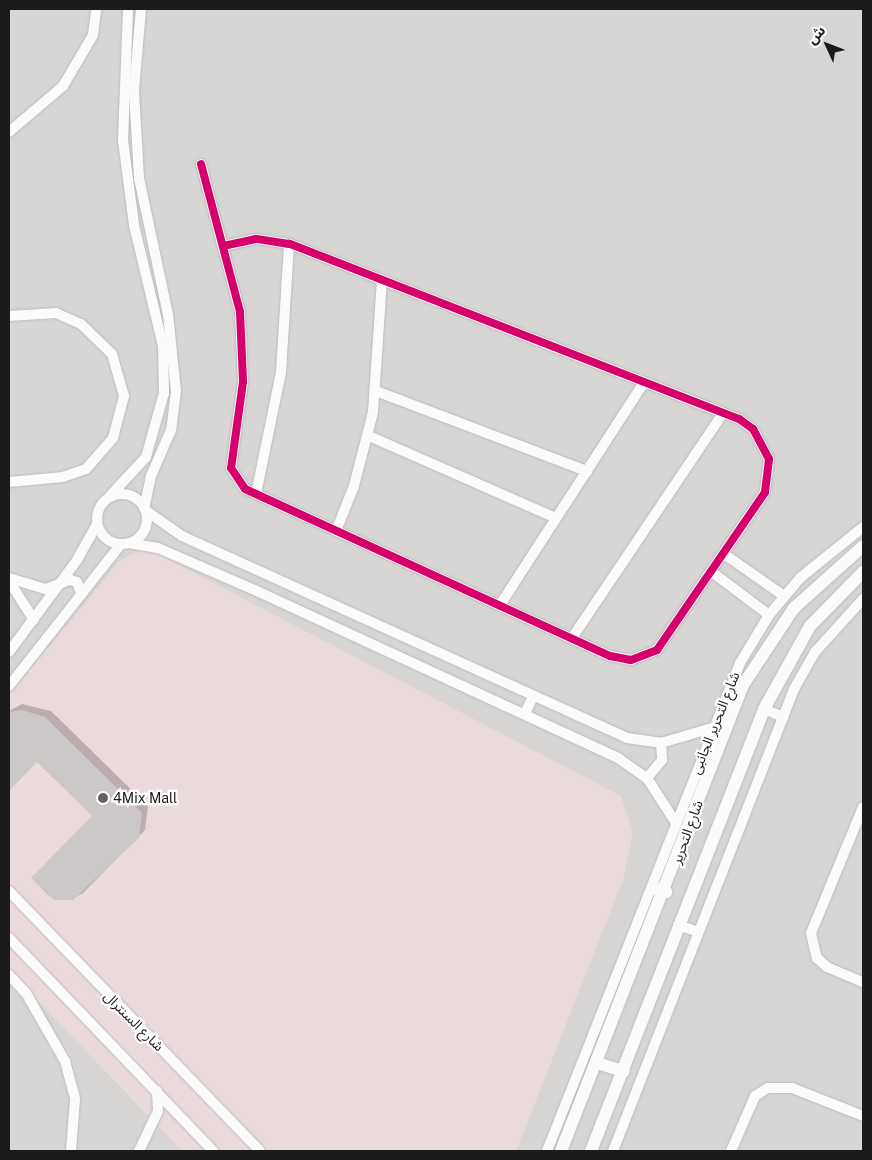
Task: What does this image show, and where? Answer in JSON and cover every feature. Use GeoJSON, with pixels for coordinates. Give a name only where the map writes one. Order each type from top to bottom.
{"type":"FeatureCollection","features":[{"type":"Feature","properties":{"kind":"street"},"geometry":{"type":"LineString","coordinates":[[9,132],[63,86],[93,35],[96,9]]}},
{"type":"Feature","properties":{"kind":"street"},"geometry":{"type":"LineString","coordinates":[[9,652],[34,620],[97,524],[100,508],[146,457],[164,393],[163,346],[134,225],[124,148],[122,80],[128,9]]}},
{"type":"Feature","properties":{"kind":"street"},"geometry":{"type":"LineString","coordinates":[[9,686],[81,593],[125,543],[146,526],[145,509],[151,476],[171,430],[176,391],[168,314],[138,178],[134,91],[141,9]]}},
{"type":"Feature","properties":{"kind":"street"},"geometry":{"type":"LineString","coordinates":[[201,164],[224,246],[243,345],[231,468],[240,484],[256,494],[618,658],[645,658],[657,650],[757,507],[769,476],[768,459],[753,429],[723,413],[643,384],[289,244],[256,239],[224,246]]}},
{"type":"Feature","properties":{"kind":"street"},"geometry":{"type":"LineString","coordinates":[[256,494],[281,372],[289,244]]}},
{"type":"Feature","properties":{"kind":"street"},"geometry":{"type":"LineString","coordinates":[[336,531],[368,436],[376,391],[382,281]]}},
{"type":"Feature","properties":{"kind":"street"},"geometry":{"type":"LineString","coordinates":[[9,316],[56,313],[82,324],[112,354],[124,396],[113,438],[86,469],[63,476],[9,482]]}},
{"type":"Feature","properties":{"kind":"street"},"geometry":{"type":"LineString","coordinates":[[500,605],[643,384]]}},
{"type":"Feature","properties":{"kind":"street"},"geometry":{"type":"LineString","coordinates":[[376,391],[586,471]]}},
{"type":"Feature","properties":{"kind":"street"},"geometry":{"type":"LineString","coordinates":[[572,638],[723,413]]}},
{"type":"Feature","properties":{"kind":"street"},"geometry":{"type":"LineString","coordinates":[[368,436],[556,518]]}},
{"type":"Feature","properties":{"kind":"street"},"geometry":{"type":"LineString","coordinates":[[110,496],[126,494],[182,536],[627,738],[660,743],[712,728]]}},
{"type":"Feature","properties":{"kind":"street"},"geometry":{"type":"LineString","coordinates":[[97,524],[101,534],[125,543],[158,548],[259,592],[618,758],[647,778],[676,823]]}},
{"type":"Feature","properties":{"kind":"street","name":"شارع التحرير الجانبى"},"geometry":{"type":"LineString","coordinates":[[547,1151],[652,888],[712,728],[738,683],[769,615],[784,596],[818,561],[863,527]]}},
{"type":"Feature","properties":{"kind":"street","name":"شارع التحرير"},"geometry":{"type":"LineString","coordinates":[[560,1151],[666,892],[738,683],[794,608],[862,549]]}},
{"type":"Feature","properties":{"kind":"street"},"geometry":{"type":"LineString","coordinates":[[724,554],[784,596]]}},
{"type":"Feature","properties":{"kind":"street"},"geometry":{"type":"LineString","coordinates":[[712,572],[769,615]]}},
{"type":"Feature","properties":{"kind":"street","name":"شارع التحرير"},"geometry":{"type":"LineString","coordinates":[[591,1151],[624,1070],[678,924],[764,709],[810,626],[863,572]]}},
{"type":"Feature","properties":{"kind":"street"},"geometry":{"type":"LineString","coordinates":[[259,592],[267,574]]}},
{"type":"Feature","properties":{"kind":"street"},"geometry":{"type":"LineString","coordinates":[[9,580],[35,588],[58,585],[70,580],[81,587],[81,593]]}},
{"type":"Feature","properties":{"kind":"street"},"geometry":{"type":"LineString","coordinates":[[9,580],[34,620]]}},
{"type":"Feature","properties":{"kind":"street"},"geometry":{"type":"LineString","coordinates":[[613,1151],[783,717],[807,664],[863,599]]}},
{"type":"Feature","properties":{"kind":"street"},"geometry":{"type":"LineString","coordinates":[[525,714],[533,696]]}},
{"type":"Feature","properties":{"kind":"street"},"geometry":{"type":"LineString","coordinates":[[764,709],[783,717]]}},
{"type":"Feature","properties":{"kind":"street"},"geometry":{"type":"LineString","coordinates":[[647,778],[662,760],[660,743]]}},
{"type":"Feature","properties":{"kind":"street"},"geometry":{"type":"LineString","coordinates":[[863,807],[811,933],[817,958],[827,968],[863,982]]}},
{"type":"Feature","properties":{"kind":"street"},"geometry":{"type":"LineString","coordinates":[[652,888],[666,892]]}},
{"type":"Feature","properties":{"kind":"street","name":"شارع السنترال"},"geometry":{"type":"LineString","coordinates":[[9,891],[260,1151]]}},
{"type":"Feature","properties":{"kind":"street"},"geometry":{"type":"LineString","coordinates":[[678,924],[698,932]]}},
{"type":"Feature","properties":{"kind":"street"},"geometry":{"type":"LineString","coordinates":[[10,941],[213,1151]]}},
{"type":"Feature","properties":{"kind":"street"},"geometry":{"type":"LineString","coordinates":[[9,975],[26,993],[65,1061],[75,1099],[71,1151]]}},
{"type":"Feature","properties":{"kind":"street"},"geometry":{"type":"LineString","coordinates":[[597,1063],[624,1070]]}},
{"type":"Feature","properties":{"kind":"street"},"geometry":{"type":"LineString","coordinates":[[731,1151],[755,1096],[768,1088],[792,1088],[863,1116]]}},
{"type":"Feature","properties":{"kind":"street"},"geometry":{"type":"LineString","coordinates":[[139,1151],[158,1111],[157,1091]]}},
{"type":"Feature","properties":{"kind":"shaded area"},"geometry":{"type":"Polygon","coordinates":[[[9,9],[863,9],[863,1151],[9,1151],[9,9]]]}},
{"type":"Feature","properties":{"kind":"shaded area"},"geometry":{"type":"Polygon","coordinates":[[[152,551],[621,796],[633,832],[623,880],[516,1151],[182,1151],[9,971],[9,695],[119,562],[135,552],[152,551]]]}},
{"type":"Feature","properties":{"kind":"building","name":"4Mix Mall"},"geometry":{"type":"Polygon","coordinates":[[[22,710],[45,717],[142,813],[139,838],[73,900],[54,900],[31,878],[92,816],[37,762],[9,791],[9,712],[22,710]]]}},
{"type":"Feature","properties":{"kind":"cycle path"},"geometry":{"type":"LineString","coordinates":[[201,164],[240,312],[243,382],[231,468],[245,489],[610,656],[631,660],[657,650],[765,492],[769,459],[753,429],[739,419],[289,244],[256,239],[224,246]]}},
{"type":"Feature","properties":{"kind":"place","name":"4Mix Mall"},"geometry":{"type":"Point","coordinates":[103,798]}}]}
